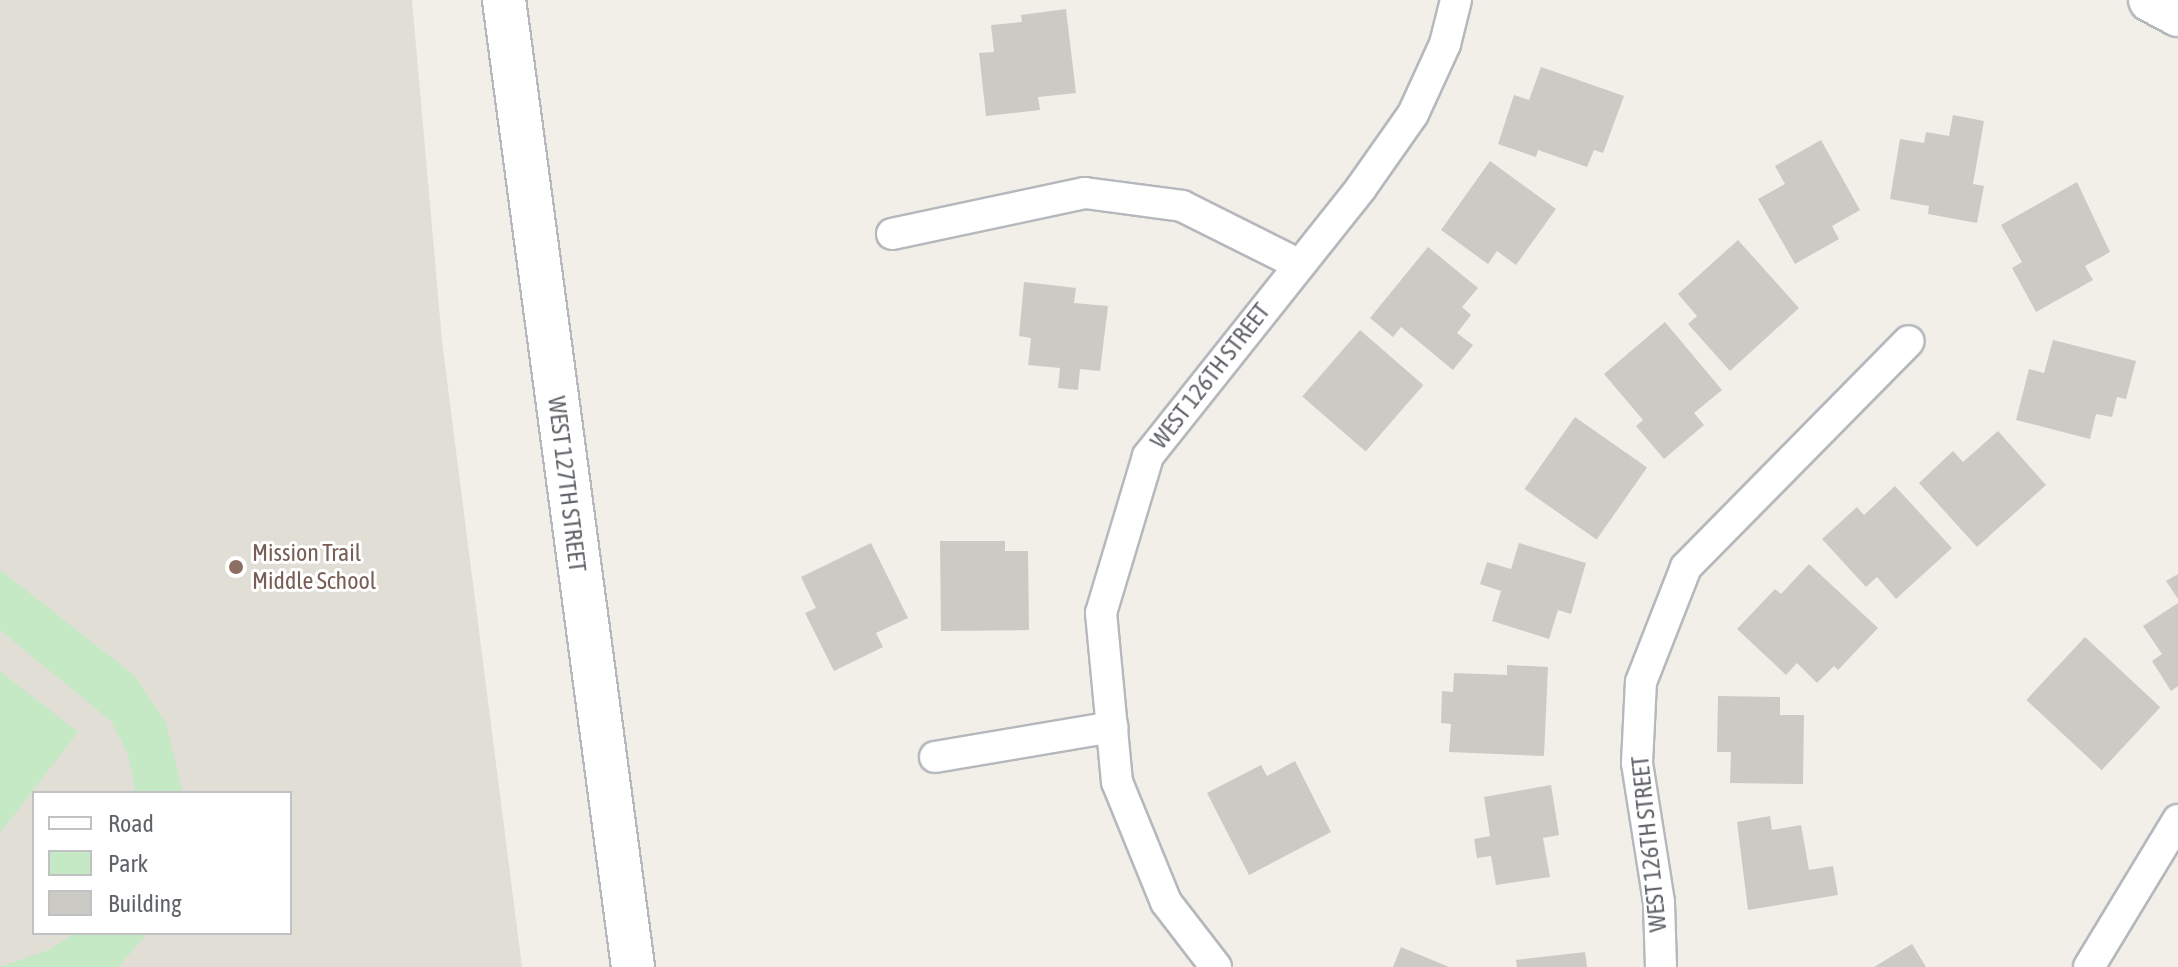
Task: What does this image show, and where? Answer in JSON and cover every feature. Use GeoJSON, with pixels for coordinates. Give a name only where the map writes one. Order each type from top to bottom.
{"type":"FeatureCollection","features":[{"type":"Feature","properties":{"kind":"street","name":"WEST 127TH STREET"},"geometry":{"type":"LineString","coordinates":[[504,0],[633,967]]}},
{"type":"Feature","properties":{"kind":"street","name":"WEST 126TH STREET"},"geometry":{"type":"LineString","coordinates":[[1216,967],[1166,902],[1117,782],[1101,613],[1148,456],[1413,114],[1445,44],[1456,0]]}},
{"type":"Feature","properties":{"kind":"street"},"geometry":{"type":"LineString","coordinates":[[2150,0],[2178,15]]}},
{"type":"Feature","properties":{"kind":"street"},"geometry":{"type":"LineString","coordinates":[[892,234],[1085,193],[1182,206],[1298,264]]}},
{"type":"Feature","properties":{"kind":"street","name":"WEST 126TH STREET"},"geometry":{"type":"LineString","coordinates":[[1661,967],[1659,902],[1637,763],[1641,682],[1686,567],[1909,341]]}},
{"type":"Feature","properties":{"kind":"street"},"geometry":{"type":"LineString","coordinates":[[935,757],[1112,727]]}},
{"type":"Feature","properties":{"kind":"street"},"geometry":{"type":"LineString","coordinates":[[2089,967],[2178,820]]}},
{"type":"Feature","properties":{"kind":"shaded area","name":"Mission Trail Middle School"},"geometry":{"type":"Polygon","coordinates":[[[0,0],[412,0],[442,341],[522,967],[0,967],[0,0]]]}},
{"type":"Feature","properties":{"kind":"green space"},"geometry":{"type":"Polygon","coordinates":[[[0,570],[134,675],[166,723],[183,791],[136,791],[128,754],[111,721],[0,630],[0,570]]]}},
{"type":"Feature","properties":{"kind":"green space"},"geometry":{"type":"Polygon","coordinates":[[[0,671],[78,732],[0,833],[0,671]]]}},
{"type":"Feature","properties":{"kind":"green space"},"geometry":{"type":"Polygon","coordinates":[[[73,935],[146,935],[118,967],[0,967],[46,951],[73,935]]]}},
{"type":"Feature","properties":{"kind":"building"},"geometry":{"type":"Polygon","coordinates":[[[1066,9],[1076,93],[1038,97],[1040,110],[986,116],[979,53],[994,52],[991,25],[1022,22],[1021,15],[1066,9]]]}},
{"type":"Feature","properties":{"kind":"building"},"geometry":{"type":"Polygon","coordinates":[[[1541,67],[1624,96],[1603,153],[1594,150],[1587,167],[1538,150],[1536,157],[1498,144],[1514,95],[1529,100],[1541,67]]]}},
{"type":"Feature","properties":{"kind":"building"},"geometry":{"type":"Polygon","coordinates":[[[1953,115],[1984,121],[1973,184],[1984,186],[1977,223],[1928,214],[1929,206],[1890,199],[1900,139],[1924,143],[1926,132],[1949,136],[1953,115]]]}},
{"type":"Feature","properties":{"kind":"building"},"geometry":{"type":"Polygon","coordinates":[[[1821,140],[1860,210],[1832,226],[1839,239],[1795,264],[1758,199],[1785,184],[1775,166],[1821,140]]]}},
{"type":"Feature","properties":{"kind":"building"},"geometry":{"type":"Polygon","coordinates":[[[1490,161],[1556,209],[1516,265],[1497,251],[1488,264],[1441,230],[1490,161]]]}},
{"type":"Feature","properties":{"kind":"building"},"geometry":{"type":"Polygon","coordinates":[[[2077,182],[2110,252],[2085,266],[2093,280],[2036,312],[2012,268],[2022,262],[2001,225],[2077,182]]]}},
{"type":"Feature","properties":{"kind":"building"},"geometry":{"type":"Polygon","coordinates":[[[1738,240],[1799,308],[1730,371],[1688,324],[1697,316],[1678,294],[1738,240]]]}},
{"type":"Feature","properties":{"kind":"building"},"geometry":{"type":"Polygon","coordinates":[[[1428,247],[1478,288],[1462,307],[1471,315],[1457,333],[1473,345],[1453,370],[1401,327],[1393,337],[1370,318],[1428,247]]]}},
{"type":"Feature","properties":{"kind":"building"},"geometry":{"type":"Polygon","coordinates":[[[1024,282],[1076,288],[1074,303],[1108,306],[1100,371],[1080,369],[1078,390],[1058,388],[1060,368],[1028,365],[1031,338],[1019,336],[1024,282]]]}},
{"type":"Feature","properties":{"kind":"building"},"geometry":{"type":"Polygon","coordinates":[[[1665,322],[1722,390],[1694,413],[1704,425],[1664,459],[1636,426],[1643,420],[1604,374],[1665,322]]]}},
{"type":"Feature","properties":{"kind":"building"},"geometry":{"type":"Polygon","coordinates":[[[1360,330],[1423,385],[1366,452],[1302,396],[1360,330]]]}},
{"type":"Feature","properties":{"kind":"building"},"geometry":{"type":"Polygon","coordinates":[[[2053,340],[2136,361],[2126,399],[2117,397],[2112,417],[2096,414],[2090,439],[2016,420],[2029,369],[2044,373],[2053,340]]]}},
{"type":"Feature","properties":{"kind":"building"},"geometry":{"type":"Polygon","coordinates":[[[1575,417],[1647,467],[1597,540],[1525,489],[1575,417]]]}},
{"type":"Feature","properties":{"kind":"building"},"geometry":{"type":"Polygon","coordinates":[[[1998,431],[2046,485],[1977,547],[1919,483],[1953,451],[1963,462],[1998,431]]]}},
{"type":"Feature","properties":{"kind":"building"},"geometry":{"type":"Polygon","coordinates":[[[1895,486],[1952,548],[1896,599],[1877,577],[1866,587],[1822,539],[1857,507],[1864,515],[1895,486]]]}},
{"type":"Feature","properties":{"kind":"building"},"geometry":{"type":"Polygon","coordinates":[[[940,541],[1005,541],[1005,551],[1028,551],[1029,630],[941,631],[940,541]]]}},
{"type":"Feature","properties":{"kind":"building"},"geometry":{"type":"Polygon","coordinates":[[[871,543],[908,618],[876,633],[883,647],[834,671],[805,613],[816,608],[801,577],[871,543]]]}},
{"type":"Feature","properties":{"kind":"building"},"geometry":{"type":"Polygon","coordinates":[[[1519,543],[1586,563],[1571,614],[1558,610],[1549,639],[1492,621],[1501,591],[1480,584],[1487,562],[1511,569],[1519,543]]]}},
{"type":"Feature","properties":{"kind":"building"},"geometry":{"type":"Polygon","coordinates":[[[1809,564],[1878,628],[1838,670],[1834,666],[1817,683],[1797,663],[1786,675],[1737,629],[1775,589],[1781,594],[1809,564]]]}},
{"type":"Feature","properties":{"kind":"building"},"geometry":{"type":"Polygon","coordinates":[[[2178,574],[2178,599],[2166,581],[2178,574]]]}},
{"type":"Feature","properties":{"kind":"building"},"geometry":{"type":"Polygon","coordinates":[[[2178,603],[2178,686],[2171,691],[2152,661],[2162,654],[2143,626],[2178,603]]]}},
{"type":"Feature","properties":{"kind":"building"},"geometry":{"type":"Polygon","coordinates":[[[2085,637],[2160,707],[2102,770],[2026,700],[2085,637]]]}},
{"type":"Feature","properties":{"kind":"building"},"geometry":{"type":"Polygon","coordinates":[[[1507,665],[1548,667],[1544,756],[1449,752],[1451,724],[1441,723],[1442,691],[1453,692],[1454,673],[1507,675],[1507,665]]]}},
{"type":"Feature","properties":{"kind":"building"},"geometry":{"type":"Polygon","coordinates":[[[1718,696],[1780,697],[1780,715],[1804,715],[1803,784],[1730,783],[1731,752],[1717,752],[1718,696]]]}},
{"type":"Feature","properties":{"kind":"building"},"geometry":{"type":"Polygon","coordinates":[[[1295,761],[1331,832],[1249,875],[1207,793],[1261,765],[1267,776],[1295,761]]]}},
{"type":"Feature","properties":{"kind":"building"},"geometry":{"type":"Polygon","coordinates":[[[1551,785],[1559,835],[1543,838],[1550,877],[1496,885],[1491,856],[1477,858],[1474,839],[1490,836],[1484,797],[1551,785]]]}},
{"type":"Feature","properties":{"kind":"building"},"geometry":{"type":"Polygon","coordinates":[[[1770,816],[1772,830],[1801,825],[1809,870],[1833,866],[1838,895],[1748,910],[1737,822],[1770,816]]]}},
{"type":"Feature","properties":{"kind":"building"},"geometry":{"type":"Polygon","coordinates":[[[1912,944],[1926,967],[1874,967],[1912,944]]]}},
{"type":"Feature","properties":{"kind":"building"},"geometry":{"type":"Polygon","coordinates":[[[1401,947],[1449,967],[1393,967],[1401,947]]]}},
{"type":"Feature","properties":{"kind":"building"},"geometry":{"type":"Polygon","coordinates":[[[1585,952],[1587,967],[1517,967],[1516,960],[1585,952]]]}},
{"type":"Feature","properties":{"kind":"place","name":"Mission Trail Middle School"},"geometry":{"type":"Point","coordinates":[236,567]}}]}
